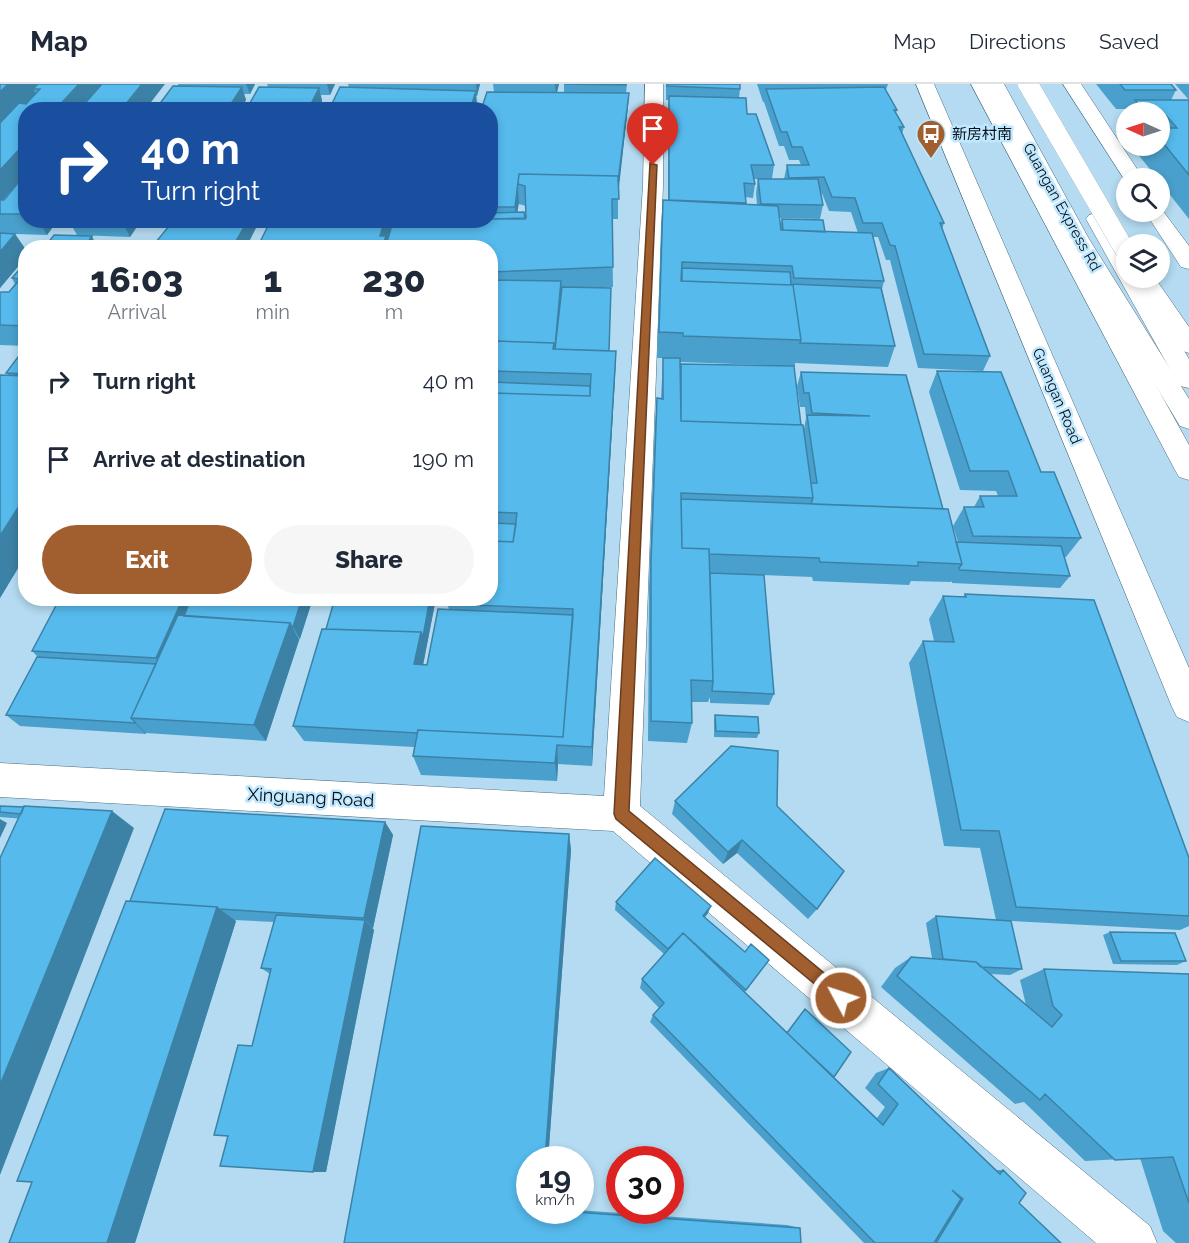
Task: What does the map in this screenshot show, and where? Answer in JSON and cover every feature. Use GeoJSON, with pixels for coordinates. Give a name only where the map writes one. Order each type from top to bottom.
{"type":"FeatureCollection","features":[{"type":"Feature","properties":{"kind":"main road"},"geometry":{"type":"LineString","coordinates":[[654,84],[653,185],[621,814],[1133,1243]]}},
{"type":"Feature","properties":{"kind":"main road","name":"Guangan Road"},"geometry":{"type":"LineString","coordinates":[[925,84],[1189,707]]}},
{"type":"Feature","properties":{"kind":"main road"},"geometry":{"type":"LineString","coordinates":[[980,84],[1189,471]]}},
{"type":"Feature","properties":{"kind":"main road","name":"Guangan Express Rd"},"geometry":{"type":"LineString","coordinates":[[995,84],[1078,239],[1189,420]]}},
{"type":"Feature","properties":{"kind":"main road"},"geometry":{"type":"LineString","coordinates":[[1018,84],[1116,255]]}},
{"type":"Feature","properties":{"kind":"main road","name":"Guangan Express Rd"},"geometry":{"type":"LineString","coordinates":[[1028,84],[1116,237]]}},
{"type":"Feature","properties":{"kind":"main road"},"geometry":{"type":"LineString","coordinates":[[1041,124],[1071,84],[1126,168]]}},
{"type":"Feature","properties":{"kind":"main road"},"geometry":{"type":"LineString","coordinates":[[1162,222],[1189,262]]}},
{"type":"Feature","properties":{"kind":"main road"},"geometry":{"type":"LineString","coordinates":[[1136,288],[1189,380]]}},
{"type":"Feature","properties":{"kind":"main road"},"geometry":{"type":"LineString","coordinates":[[1151,288],[1189,345]]}},
{"type":"Feature","properties":{"kind":"main road","name":"Xinguang Road"},"geometry":{"type":"LineString","coordinates":[[0,780],[621,814]]}},
{"type":"Feature","properties":{"kind":"building"},"geometry":{"type":"Polygon","coordinates":[[[0,84],[8,84],[0,92],[0,84]]]}},
{"type":"Feature","properties":{"kind":"building"},"geometry":{"type":"Polygon","coordinates":[[[38,84],[79,84],[62,102],[28,102],[40,89],[33,89],[38,84]]]}},
{"type":"Feature","properties":{"kind":"building"},"geometry":{"type":"Polygon","coordinates":[[[102,84],[142,84],[127,102],[86,102],[102,84]]]}},
{"type":"Feature","properties":{"kind":"building"},"geometry":{"type":"Polygon","coordinates":[[[564,84],[626,84],[626,85],[564,84]]]}},
{"type":"Feature","properties":{"kind":"building"},"geometry":{"type":"Polygon","coordinates":[[[667,84],[740,84],[740,89],[667,86],[667,84]]]}},
{"type":"Feature","properties":{"kind":"building"},"geometry":{"type":"Polygon","coordinates":[[[1120,84],[1171,84],[1176,90],[1125,90],[1120,84]]]}},
{"type":"Feature","properties":{"kind":"building"},"geometry":{"type":"Polygon","coordinates":[[[173,86],[242,87],[232,102],[161,102],[173,86]]]}},
{"type":"Feature","properties":{"kind":"building"},"geometry":{"type":"Polygon","coordinates":[[[259,87],[319,88],[312,102],[251,102],[259,87]]]}},
{"type":"Feature","properties":{"kind":"building"},"geometry":{"type":"Polygon","coordinates":[[[340,87],[476,91],[473,102],[333,102],[340,87]]]}},
{"type":"Feature","properties":{"kind":"building"},"geometry":{"type":"Polygon","coordinates":[[[884,87],[897,110],[894,110],[904,127],[899,127],[944,223],[940,223],[990,356],[924,354],[895,246],[890,245],[882,223],[863,223],[855,198],[832,197],[824,177],[789,178],[787,165],[809,165],[802,147],[792,147],[787,132],[781,132],[766,89],[884,87]]]}},
{"type":"Feature","properties":{"kind":"building"},"geometry":{"type":"Polygon","coordinates":[[[487,92],[629,93],[618,182],[618,176],[519,174],[515,207],[498,207],[498,102],[484,102],[487,92]]]}},
{"type":"Feature","properties":{"kind":"building"},"geometry":{"type":"Polygon","coordinates":[[[669,96],[746,98],[747,114],[756,114],[774,165],[751,165],[755,184],[744,183],[746,203],[669,200],[669,96]]]}},
{"type":"Feature","properties":{"kind":"building"},"geometry":{"type":"Polygon","coordinates":[[[1135,100],[1189,100],[1189,175],[1170,151],[1170,128],[1177,128],[1170,120],[1170,102],[1137,102],[1135,100]]]}},
{"type":"Feature","properties":{"kind":"building"},"geometry":{"type":"Polygon","coordinates":[[[18,104],[18,151],[0,170],[0,123],[18,104]]]}},
{"type":"Feature","properties":{"kind":"building"},"geometry":{"type":"Polygon","coordinates":[[[519,174],[618,176],[619,199],[612,199],[613,267],[498,272],[498,240],[387,240],[391,228],[498,228],[498,219],[526,218],[525,186],[518,184],[519,174]]]}},
{"type":"Feature","properties":{"kind":"building"},"geometry":{"type":"Polygon","coordinates":[[[758,179],[818,179],[823,205],[761,204],[758,179]]]}},
{"type":"Feature","properties":{"kind":"building"},"geometry":{"type":"Polygon","coordinates":[[[18,183],[18,214],[0,214],[0,200],[4,200],[18,183]]]}},
{"type":"Feature","properties":{"kind":"building"},"geometry":{"type":"Polygon","coordinates":[[[663,200],[778,206],[781,230],[872,233],[884,281],[794,278],[792,266],[682,262],[681,281],[793,285],[801,340],[683,336],[683,333],[659,332],[663,200]]]}},
{"type":"Feature","properties":{"kind":"building"},"geometry":{"type":"Polygon","coordinates":[[[524,212],[525,219],[498,219],[498,213],[524,212]]]}},
{"type":"Feature","properties":{"kind":"building"},"geometry":{"type":"Polygon","coordinates":[[[782,219],[823,220],[825,232],[783,230],[782,219]]]}},
{"type":"Feature","properties":{"kind":"building"},"geometry":{"type":"Polygon","coordinates":[[[167,228],[243,228],[237,240],[158,240],[167,228]]]}},
{"type":"Feature","properties":{"kind":"building"},"geometry":{"type":"Polygon","coordinates":[[[267,228],[382,228],[380,236],[386,236],[385,240],[261,240],[267,228]]]}},
{"type":"Feature","properties":{"kind":"building"},"geometry":{"type":"Polygon","coordinates":[[[0,233],[15,234],[0,252],[0,233]]]}},
{"type":"Feature","properties":{"kind":"building"},"geometry":{"type":"Polygon","coordinates":[[[54,235],[92,236],[89,240],[50,240],[54,235]]]}},
{"type":"Feature","properties":{"kind":"building"},"geometry":{"type":"Polygon","coordinates":[[[682,268],[790,272],[791,284],[881,288],[895,346],[800,343],[793,285],[682,281],[682,268]]]}},
{"type":"Feature","properties":{"kind":"building"},"geometry":{"type":"Polygon","coordinates":[[[18,271],[18,279],[12,278],[18,271]]]}},
{"type":"Feature","properties":{"kind":"building"},"geometry":{"type":"Polygon","coordinates":[[[498,280],[561,281],[555,347],[554,343],[498,341],[498,280]]]}},
{"type":"Feature","properties":{"kind":"building"},"geometry":{"type":"Polygon","coordinates":[[[18,281],[18,326],[0,325],[0,293],[9,292],[18,281]]]}},
{"type":"Feature","properties":{"kind":"building"},"geometry":{"type":"Polygon","coordinates":[[[562,287],[611,288],[609,351],[555,349],[562,287]]]}},
{"type":"Feature","properties":{"kind":"building"},"geometry":{"type":"Polygon","coordinates":[[[498,341],[554,343],[553,349],[616,351],[592,747],[557,745],[555,763],[413,756],[418,730],[563,737],[573,609],[497,606],[498,541],[513,542],[517,513],[498,512],[498,393],[590,396],[591,374],[498,371],[498,341]]]}},
{"type":"Feature","properties":{"kind":"building"},"geometry":{"type":"Polygon","coordinates":[[[18,357],[18,374],[6,373],[18,357]]]}},
{"type":"Feature","properties":{"kind":"building"},"geometry":{"type":"Polygon","coordinates":[[[663,358],[680,358],[681,421],[803,425],[813,498],[681,493],[682,548],[709,549],[713,681],[691,680],[692,723],[651,721],[651,562],[657,398],[663,399],[663,358]]]}},
{"type":"Feature","properties":{"kind":"building"},"geometry":{"type":"Polygon","coordinates":[[[681,364],[794,366],[801,425],[681,421],[681,364]]]}},
{"type":"Feature","properties":{"kind":"building"},"geometry":{"type":"Polygon","coordinates":[[[937,371],[1001,372],[1041,472],[1054,472],[1081,538],[973,536],[964,507],[984,507],[980,496],[1017,496],[1008,471],[970,471],[937,371]]]}},
{"type":"Feature","properties":{"kind":"building"},"geometry":{"type":"Polygon","coordinates":[[[801,372],[906,375],[943,509],[811,504],[813,498],[811,483],[817,483],[807,415],[870,416],[812,413],[809,393],[804,393],[801,372]]]}},
{"type":"Feature","properties":{"kind":"building"},"geometry":{"type":"Polygon","coordinates":[[[0,375],[18,376],[18,508],[0,536],[0,375]]]}},
{"type":"Feature","properties":{"kind":"building"},"geometry":{"type":"Polygon","coordinates":[[[498,382],[590,386],[590,396],[498,393],[498,382]]]}},
{"type":"Feature","properties":{"kind":"building"},"geometry":{"type":"Polygon","coordinates":[[[681,499],[948,509],[962,564],[918,562],[918,566],[820,562],[819,558],[709,554],[709,549],[682,548],[681,499]]]}},
{"type":"Feature","properties":{"kind":"building"},"geometry":{"type":"Polygon","coordinates":[[[498,523],[516,524],[513,542],[498,541],[498,523]]]}},
{"type":"Feature","properties":{"kind":"building"},"geometry":{"type":"Polygon","coordinates":[[[956,542],[1061,546],[1070,576],[960,570],[962,564],[956,542]]]}},
{"type":"Feature","properties":{"kind":"building"},"geometry":{"type":"Polygon","coordinates":[[[710,573],[764,575],[774,694],[712,691],[710,573]]]}},
{"type":"Feature","properties":{"kind":"building"},"geometry":{"type":"Polygon","coordinates":[[[965,594],[1094,600],[1189,858],[1189,916],[1016,907],[999,831],[961,830],[923,641],[954,642],[943,596],[966,597],[965,594]]]}},
{"type":"Feature","properties":{"kind":"building"},"geometry":{"type":"Polygon","coordinates":[[[56,606],[179,606],[156,658],[32,651],[56,606]]]}},
{"type":"Feature","properties":{"kind":"building"},"geometry":{"type":"Polygon","coordinates":[[[188,606],[300,606],[293,627],[290,623],[184,616],[188,606]]]}},
{"type":"Feature","properties":{"kind":"building"},"geometry":{"type":"Polygon","coordinates":[[[333,606],[429,606],[423,637],[421,632],[326,629],[333,606]]]}},
{"type":"Feature","properties":{"kind":"building"},"geometry":{"type":"Polygon","coordinates":[[[438,609],[573,615],[563,737],[418,730],[417,733],[293,726],[322,629],[421,632],[414,664],[427,665],[438,609]]]}},
{"type":"Feature","properties":{"kind":"building"},"geometry":{"type":"Polygon","coordinates":[[[178,615],[290,623],[254,725],[131,718],[178,615]]]}},
{"type":"Feature","properties":{"kind":"building"},"geometry":{"type":"Polygon","coordinates":[[[37,657],[156,664],[131,718],[135,723],[6,715],[37,657]]]}},
{"type":"Feature","properties":{"kind":"building"},"geometry":{"type":"Polygon","coordinates":[[[715,715],[758,717],[759,733],[716,731],[715,715]]]}},
{"type":"Feature","properties":{"kind":"building"},"geometry":{"type":"Polygon","coordinates":[[[731,746],[778,751],[777,806],[844,871],[817,909],[742,840],[728,852],[675,801],[731,746]]]}},
{"type":"Feature","properties":{"kind":"building"},"geometry":{"type":"Polygon","coordinates":[[[0,806],[24,807],[21,814],[0,812],[0,806]]]}},
{"type":"Feature","properties":{"kind":"building"},"geometry":{"type":"Polygon","coordinates":[[[24,806],[112,811],[0,1085],[0,858],[24,806]]]}},
{"type":"Feature","properties":{"kind":"building"},"geometry":{"type":"Polygon","coordinates":[[[165,809],[385,822],[364,918],[130,901],[165,809]]]}},
{"type":"Feature","properties":{"kind":"building"},"geometry":{"type":"Polygon","coordinates":[[[421,826],[569,834],[546,1146],[516,1146],[516,1224],[594,1224],[594,1213],[606,1214],[606,1224],[684,1224],[684,1220],[800,1228],[801,1243],[344,1243],[421,826]]]}},
{"type":"Feature","properties":{"kind":"building"},"geometry":{"type":"Polygon","coordinates":[[[655,858],[711,906],[703,916],[745,952],[751,944],[769,960],[746,990],[683,933],[668,949],[616,902],[655,858]]]}},
{"type":"Feature","properties":{"kind":"building"},"geometry":{"type":"Polygon","coordinates":[[[126,901],[217,907],[107,1243],[9,1243],[32,1182],[17,1181],[126,901]]]}},
{"type":"Feature","properties":{"kind":"building"},"geometry":{"type":"Polygon","coordinates":[[[276,915],[365,920],[313,1172],[220,1166],[228,1136],[214,1135],[238,1045],[252,1046],[271,969],[261,968],[276,915]]]}},
{"type":"Feature","properties":{"kind":"building"},"geometry":{"type":"Polygon","coordinates":[[[936,916],[1011,921],[1022,969],[981,967],[976,962],[943,959],[936,916]]]}},
{"type":"Feature","properties":{"kind":"building"},"geometry":{"type":"Polygon","coordinates":[[[1110,932],[1175,933],[1186,961],[1121,961],[1110,932]]]}},
{"type":"Feature","properties":{"kind":"building"},"geometry":{"type":"Polygon","coordinates":[[[683,933],[883,1125],[898,1104],[878,1084],[889,1068],[1000,1174],[1003,1170],[1026,1193],[1019,1203],[1061,1243],[936,1243],[963,1199],[952,1190],[961,1199],[934,1243],[875,1243],[653,1015],[664,1003],[642,979],[683,933]]]}},
{"type":"Feature","properties":{"kind":"building"},"geometry":{"type":"Polygon","coordinates":[[[911,957],[976,962],[1052,1027],[1062,1015],[1053,1006],[1044,969],[1189,974],[1189,1203],[1173,1157],[1115,1160],[1045,1094],[1040,1100],[897,976],[911,957]]]}},
{"type":"Feature","properties":{"kind":"building"},"geometry":{"type":"Polygon","coordinates":[[[805,1009],[851,1052],[834,1077],[787,1033],[805,1009]]]}},
{"type":"Feature","properties":{"kind":"place","name":"新房村南"},"geometry":{"type":"Point","coordinates":[931,160]}},
{"type":"Feature","properties":{"kind":"route"},"geometry":{"type":"LineString","coordinates":[[653,165],[621,814],[841,998]]}}]}
